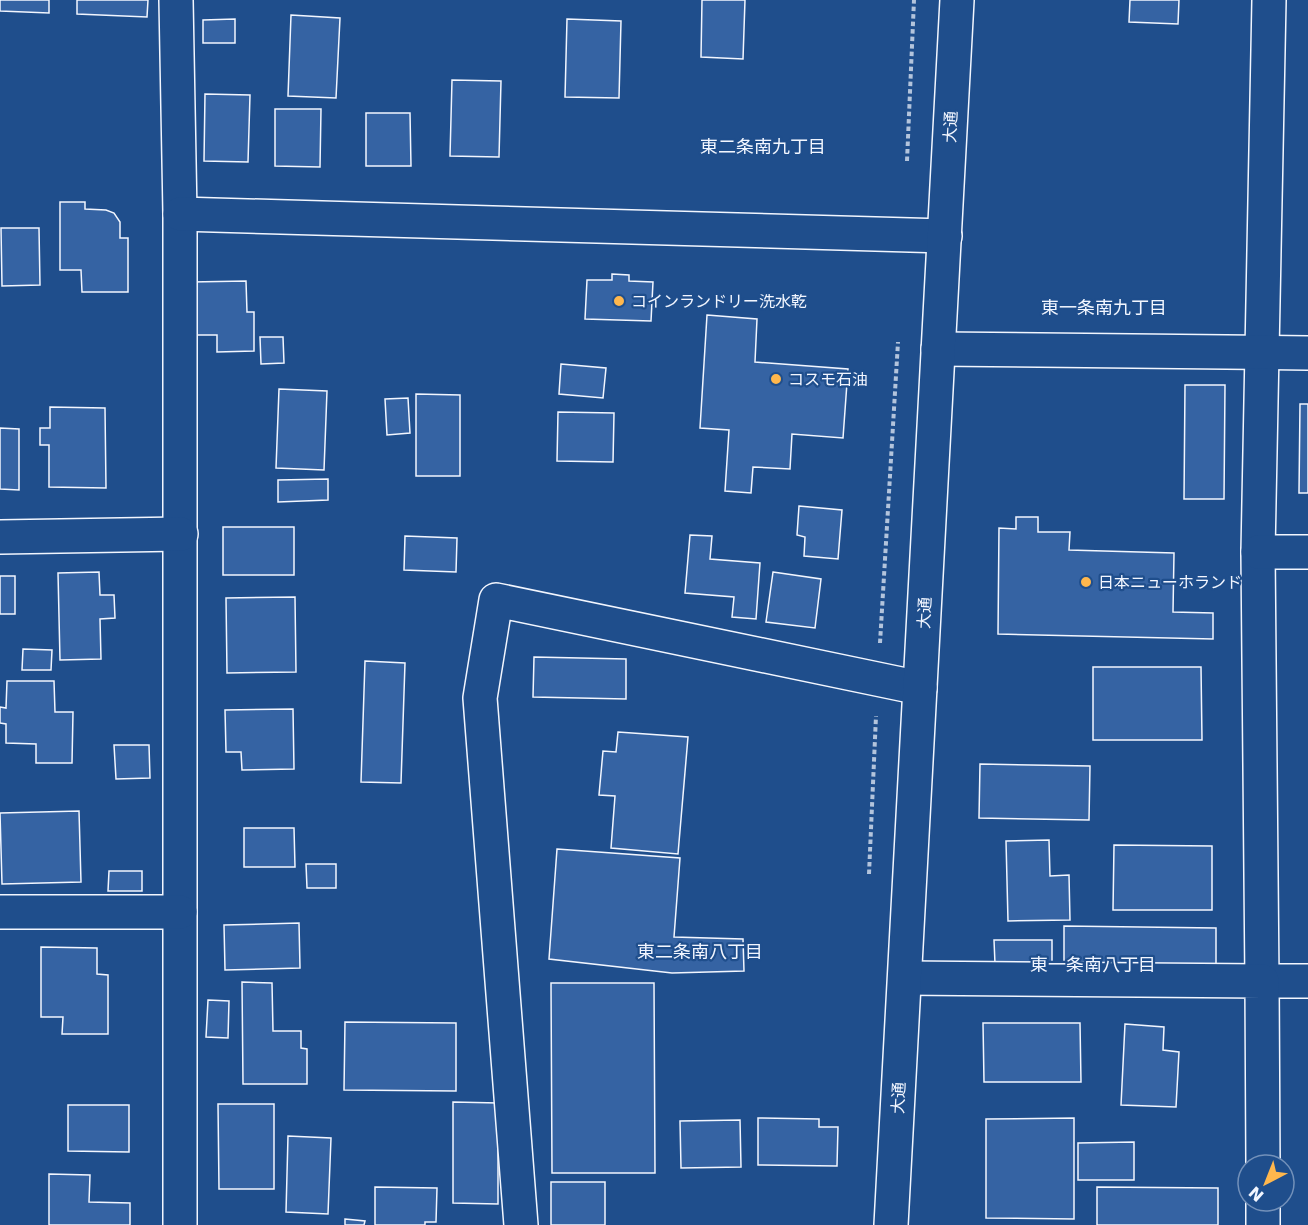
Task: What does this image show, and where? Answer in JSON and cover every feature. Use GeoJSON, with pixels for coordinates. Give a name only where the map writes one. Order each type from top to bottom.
{"type":"FeatureCollection","features":[{"type":"Feature","properties":{"kind":"street"},"geometry":{"type":"LineString","coordinates":[[176,0],[180,214],[180,1225]]}},
{"type":"Feature","properties":{"kind":"street","name":"大通"},"geometry":{"type":"LineString","coordinates":[[891,1225],[957,0]]}},
{"type":"Feature","properties":{"kind":"street"},"geometry":{"type":"LineString","coordinates":[[1263,1153],[1258,552],[1260,353],[1269,0]]}},
{"type":"Feature","properties":{"kind":"street"},"geometry":{"type":"LineString","coordinates":[[180,214],[945,236]]}},
{"type":"Feature","properties":{"kind":"street"},"geometry":{"type":"LineString","coordinates":[[938,349],[1308,353]]}},
{"type":"Feature","properties":{"kind":"street"},"geometry":{"type":"LineString","coordinates":[[0,537],[180,534]]}},
{"type":"Feature","properties":{"kind":"street"},"geometry":{"type":"LineString","coordinates":[[1258,552],[1308,552]]}},
{"type":"Feature","properties":{"kind":"street"},"geometry":{"type":"LineString","coordinates":[[521,1225],[480,698],[496,600],[920,688]]}},
{"type":"Feature","properties":{"kind":"street"},"geometry":{"type":"LineString","coordinates":[[0,912],[180,912]]}},
{"type":"Feature","properties":{"kind":"street"},"geometry":{"type":"LineString","coordinates":[[905,978],[1308,981]]}},
{"type":"Feature","properties":{"kind":"building"},"geometry":{"type":"Polygon","coordinates":[[[0,0],[49,0],[49,13],[0,11],[0,0]]]}},
{"type":"Feature","properties":{"kind":"building"},"geometry":{"type":"Polygon","coordinates":[[[77,0],[148,0],[147,17],[77,14],[77,0]]]}},
{"type":"Feature","properties":{"kind":"building"},"geometry":{"type":"Polygon","coordinates":[[[702,0],[745,0],[743,59],[701,57],[702,0]]]}},
{"type":"Feature","properties":{"kind":"building"},"geometry":{"type":"Polygon","coordinates":[[[1130,0],[1179,0],[1178,24],[1129,22],[1130,0]]]}},
{"type":"Feature","properties":{"kind":"building"},"geometry":{"type":"Polygon","coordinates":[[[291,15],[340,18],[336,98],[288,96],[291,15]]]}},
{"type":"Feature","properties":{"kind":"building"},"geometry":{"type":"Polygon","coordinates":[[[235,19],[235,43],[203,43],[203,20],[235,19]]]}},
{"type":"Feature","properties":{"kind":"building"},"geometry":{"type":"Polygon","coordinates":[[[567,19],[621,21],[619,98],[565,97],[567,19]]]}},
{"type":"Feature","properties":{"kind":"building"},"geometry":{"type":"Polygon","coordinates":[[[452,80],[501,81],[499,157],[450,156],[452,80]]]}},
{"type":"Feature","properties":{"kind":"building"},"geometry":{"type":"Polygon","coordinates":[[[205,94],[250,95],[248,162],[204,161],[205,94]]]}},
{"type":"Feature","properties":{"kind":"building"},"geometry":{"type":"Polygon","coordinates":[[[275,109],[321,109],[320,167],[275,166],[275,109]]]}},
{"type":"Feature","properties":{"kind":"building"},"geometry":{"type":"Polygon","coordinates":[[[366,113],[410,113],[411,166],[366,166],[366,113]]]}},
{"type":"Feature","properties":{"kind":"building"},"geometry":{"type":"Polygon","coordinates":[[[60,202],[85,202],[85,209],[106,210],[114,213],[120,222],[120,238],[128,238],[128,292],[82,292],[81,270],[60,270],[60,202]]]}},
{"type":"Feature","properties":{"kind":"building"},"geometry":{"type":"Polygon","coordinates":[[[1,228],[39,228],[40,285],[2,286],[1,228]]]}},
{"type":"Feature","properties":{"kind":"building","name":"コインランドリー洗水乾"},"geometry":{"type":"Polygon","coordinates":[[[612,274],[629,275],[629,281],[653,282],[651,321],[585,319],[587,280],[612,280],[612,274]]]}},
{"type":"Feature","properties":{"kind":"building"},"geometry":{"type":"Polygon","coordinates":[[[246,281],[247,312],[254,312],[254,351],[217,352],[217,335],[192,335],[191,282],[246,281]]]}},
{"type":"Feature","properties":{"kind":"building"},"geometry":{"type":"Polygon","coordinates":[[[707,315],[757,319],[755,362],[848,369],[843,438],[792,434],[790,469],[753,467],[751,493],[725,491],[729,430],[700,428],[707,315]]]}},
{"type":"Feature","properties":{"kind":"building"},"geometry":{"type":"Polygon","coordinates":[[[260,337],[283,337],[284,363],[261,364],[260,337]]]}},
{"type":"Feature","properties":{"kind":"building"},"geometry":{"type":"Polygon","coordinates":[[[561,364],[606,368],[603,398],[559,394],[561,364]]]}},
{"type":"Feature","properties":{"kind":"building"},"geometry":{"type":"Polygon","coordinates":[[[1185,385],[1225,385],[1224,499],[1184,499],[1185,385]]]}},
{"type":"Feature","properties":{"kind":"building"},"geometry":{"type":"Polygon","coordinates":[[[279,389],[327,391],[324,470],[276,468],[279,389]]]}},
{"type":"Feature","properties":{"kind":"building"},"geometry":{"type":"Polygon","coordinates":[[[416,394],[460,395],[460,476],[416,476],[416,394]]]}},
{"type":"Feature","properties":{"kind":"building"},"geometry":{"type":"Polygon","coordinates":[[[408,398],[410,433],[387,435],[385,399],[408,398]]]}},
{"type":"Feature","properties":{"kind":"building"},"geometry":{"type":"Polygon","coordinates":[[[1300,404],[1308,404],[1308,493],[1299,493],[1300,404]]]}},
{"type":"Feature","properties":{"kind":"building"},"geometry":{"type":"Polygon","coordinates":[[[50,407],[105,408],[106,488],[49,487],[49,445],[40,445],[40,428],[50,428],[50,407]]]}},
{"type":"Feature","properties":{"kind":"building"},"geometry":{"type":"Polygon","coordinates":[[[558,412],[614,413],[613,462],[557,461],[558,412]]]}},
{"type":"Feature","properties":{"kind":"building"},"geometry":{"type":"Polygon","coordinates":[[[0,428],[19,429],[19,490],[0,489],[0,428]]]}},
{"type":"Feature","properties":{"kind":"building"},"geometry":{"type":"Polygon","coordinates":[[[328,479],[328,500],[278,502],[278,480],[328,479]]]}},
{"type":"Feature","properties":{"kind":"building"},"geometry":{"type":"Polygon","coordinates":[[[799,506],[842,510],[838,559],[804,556],[805,537],[797,535],[799,506]]]}},
{"type":"Feature","properties":{"kind":"building","name":"日本ニューホランド"},"geometry":{"type":"Polygon","coordinates":[[[1016,517],[1038,517],[1038,532],[1070,532],[1069,550],[1174,553],[1173,612],[1213,613],[1213,639],[998,634],[999,528],[1016,529],[1016,517]]]}},
{"type":"Feature","properties":{"kind":"building"},"geometry":{"type":"Polygon","coordinates":[[[223,527],[294,527],[294,575],[223,575],[223,527]]]}},
{"type":"Feature","properties":{"kind":"building"},"geometry":{"type":"Polygon","coordinates":[[[690,535],[712,536],[710,559],[760,563],[756,619],[732,617],[734,597],[685,593],[690,535]]]}},
{"type":"Feature","properties":{"kind":"building"},"geometry":{"type":"Polygon","coordinates":[[[405,536],[457,538],[456,572],[404,570],[405,536]]]}},
{"type":"Feature","properties":{"kind":"building"},"geometry":{"type":"Polygon","coordinates":[[[99,572],[100,595],[114,595],[115,618],[100,619],[101,659],[60,660],[58,573],[99,572]]]}},
{"type":"Feature","properties":{"kind":"building"},"geometry":{"type":"Polygon","coordinates":[[[773,572],[821,579],[815,628],[766,622],[773,572]]]}},
{"type":"Feature","properties":{"kind":"building"},"geometry":{"type":"Polygon","coordinates":[[[0,576],[15,576],[15,614],[0,614],[0,576]]]}},
{"type":"Feature","properties":{"kind":"building"},"geometry":{"type":"Polygon","coordinates":[[[295,597],[296,672],[227,673],[226,598],[295,597]]]}},
{"type":"Feature","properties":{"kind":"building"},"geometry":{"type":"Polygon","coordinates":[[[23,649],[52,650],[51,670],[22,670],[23,649]]]}},
{"type":"Feature","properties":{"kind":"building"},"geometry":{"type":"Polygon","coordinates":[[[534,657],[626,659],[626,699],[533,697],[534,657]]]}},
{"type":"Feature","properties":{"kind":"building"},"geometry":{"type":"Polygon","coordinates":[[[365,661],[405,663],[401,783],[361,782],[365,661]]]}},
{"type":"Feature","properties":{"kind":"building"},"geometry":{"type":"Polygon","coordinates":[[[1093,667],[1201,667],[1202,740],[1093,740],[1093,667]]]}},
{"type":"Feature","properties":{"kind":"building"},"geometry":{"type":"Polygon","coordinates":[[[7,681],[54,681],[55,712],[73,712],[72,763],[36,763],[36,744],[6,743],[6,724],[0,723],[0,707],[6,708],[7,681]]]}},
{"type":"Feature","properties":{"kind":"building"},"geometry":{"type":"Polygon","coordinates":[[[293,709],[294,769],[242,770],[241,752],[226,752],[225,710],[293,709]]]}},
{"type":"Feature","properties":{"kind":"building"},"geometry":{"type":"Polygon","coordinates":[[[618,732],[688,737],[678,854],[611,848],[615,796],[599,795],[603,751],[616,752],[618,732]]]}},
{"type":"Feature","properties":{"kind":"building"},"geometry":{"type":"Polygon","coordinates":[[[114,745],[149,745],[150,778],[116,779],[114,745]]]}},
{"type":"Feature","properties":{"kind":"building"},"geometry":{"type":"Polygon","coordinates":[[[980,764],[1090,766],[1089,820],[979,818],[980,764]]]}},
{"type":"Feature","properties":{"kind":"building"},"geometry":{"type":"Polygon","coordinates":[[[79,811],[81,882],[2,884],[0,813],[79,811]]]}},
{"type":"Feature","properties":{"kind":"building"},"geometry":{"type":"Polygon","coordinates":[[[244,828],[294,828],[295,867],[244,867],[244,828]]]}},
{"type":"Feature","properties":{"kind":"building"},"geometry":{"type":"Polygon","coordinates":[[[1049,840],[1050,876],[1069,875],[1070,920],[1008,921],[1006,841],[1049,840]]]}},
{"type":"Feature","properties":{"kind":"building"},"geometry":{"type":"Polygon","coordinates":[[[1114,845],[1212,846],[1212,910],[1113,910],[1114,845]]]}},
{"type":"Feature","properties":{"kind":"building"},"geometry":{"type":"Polygon","coordinates":[[[557,849],[680,858],[674,937],[743,939],[744,971],[672,973],[549,959],[557,849]]]}},
{"type":"Feature","properties":{"kind":"building"},"geometry":{"type":"Polygon","coordinates":[[[306,864],[336,864],[336,888],[307,888],[306,864]]]}},
{"type":"Feature","properties":{"kind":"building"},"geometry":{"type":"Polygon","coordinates":[[[109,871],[142,871],[142,891],[108,891],[109,871]]]}},
{"type":"Feature","properties":{"kind":"building"},"geometry":{"type":"Polygon","coordinates":[[[299,923],[300,968],[225,970],[224,925],[299,923]]]}},
{"type":"Feature","properties":{"kind":"building"},"geometry":{"type":"Polygon","coordinates":[[[1064,926],[1216,928],[1216,965],[1064,964],[1064,926]]]}},
{"type":"Feature","properties":{"kind":"building"},"geometry":{"type":"Polygon","coordinates":[[[994,940],[1052,940],[1052,964],[995,964],[994,940]]]}},
{"type":"Feature","properties":{"kind":"building"},"geometry":{"type":"Polygon","coordinates":[[[41,947],[97,948],[97,974],[108,975],[108,1034],[62,1034],[63,1017],[41,1017],[41,947]]]}},
{"type":"Feature","properties":{"kind":"building"},"geometry":{"type":"Polygon","coordinates":[[[242,982],[272,983],[273,1031],[301,1031],[301,1048],[307,1049],[307,1084],[243,1084],[242,982]]]}},
{"type":"Feature","properties":{"kind":"building"},"geometry":{"type":"Polygon","coordinates":[[[551,983],[654,983],[655,1173],[552,1173],[551,983]]]}},
{"type":"Feature","properties":{"kind":"building"},"geometry":{"type":"Polygon","coordinates":[[[208,1000],[229,1001],[228,1038],[206,1037],[208,1000]]]}},
{"type":"Feature","properties":{"kind":"building"},"geometry":{"type":"Polygon","coordinates":[[[345,1022],[456,1023],[456,1091],[344,1090],[345,1022]]]}},
{"type":"Feature","properties":{"kind":"building"},"geometry":{"type":"Polygon","coordinates":[[[983,1023],[1080,1023],[1081,1082],[984,1082],[983,1023]]]}},
{"type":"Feature","properties":{"kind":"building"},"geometry":{"type":"Polygon","coordinates":[[[1125,1024],[1164,1027],[1163,1050],[1179,1052],[1176,1107],[1121,1105],[1125,1024]]]}},
{"type":"Feature","properties":{"kind":"building"},"geometry":{"type":"Polygon","coordinates":[[[453,1102],[498,1103],[498,1204],[453,1203],[453,1102]]]}},
{"type":"Feature","properties":{"kind":"building"},"geometry":{"type":"Polygon","coordinates":[[[218,1104],[274,1104],[274,1189],[219,1189],[218,1104]]]}},
{"type":"Feature","properties":{"kind":"building"},"geometry":{"type":"Polygon","coordinates":[[[68,1105],[129,1105],[129,1152],[68,1151],[68,1105]]]}},
{"type":"Feature","properties":{"kind":"building"},"geometry":{"type":"Polygon","coordinates":[[[758,1118],[819,1119],[819,1127],[838,1127],[837,1166],[758,1165],[758,1118]]]}},
{"type":"Feature","properties":{"kind":"building"},"geometry":{"type":"Polygon","coordinates":[[[1074,1118],[1074,1219],[986,1218],[986,1119],[1074,1118]]]}},
{"type":"Feature","properties":{"kind":"building"},"geometry":{"type":"Polygon","coordinates":[[[740,1120],[741,1167],[681,1168],[680,1121],[740,1120]]]}},
{"type":"Feature","properties":{"kind":"building"},"geometry":{"type":"Polygon","coordinates":[[[288,1136],[331,1138],[328,1214],[286,1212],[288,1136]]]}},
{"type":"Feature","properties":{"kind":"building"},"geometry":{"type":"Polygon","coordinates":[[[1134,1142],[1134,1180],[1078,1180],[1078,1143],[1134,1142]]]}},
{"type":"Feature","properties":{"kind":"building"},"geometry":{"type":"Polygon","coordinates":[[[49,1174],[90,1175],[89,1202],[130,1203],[130,1225],[49,1225],[49,1174]]]}},
{"type":"Feature","properties":{"kind":"building"},"geometry":{"type":"Polygon","coordinates":[[[551,1182],[605,1182],[605,1225],[551,1225],[551,1182]]]}},
{"type":"Feature","properties":{"kind":"building"},"geometry":{"type":"Polygon","coordinates":[[[375,1187],[437,1188],[436,1222],[425,1222],[425,1225],[375,1225],[375,1187]]]}},
{"type":"Feature","properties":{"kind":"building"},"geometry":{"type":"Polygon","coordinates":[[[1097,1187],[1218,1188],[1218,1225],[1097,1225],[1097,1187]]]}},
{"type":"Feature","properties":{"kind":"building"},"geometry":{"type":"Polygon","coordinates":[[[345,1219],[365,1221],[364,1225],[345,1225],[345,1219]]]}},
{"type":"Feature","properties":{"kind":"place","name":"コインランドリー洗水乾"},"geometry":{"type":"Point","coordinates":[619,301]}},
{"type":"Feature","properties":{"kind":"place","name":"コスモ石油"},"geometry":{"type":"Point","coordinates":[776,379]}},
{"type":"Feature","properties":{"kind":"place","name":"日本ニューホランド"},"geometry":{"type":"Point","coordinates":[1086,582]}},
{"type":"Feature","properties":{"kind":"district","name":"東二条南九丁目"},"geometry":{"type":"Point","coordinates":[763,147]}},
{"type":"Feature","properties":{"kind":"district","name":"東一条南九丁目"},"geometry":{"type":"Point","coordinates":[1104,308]}},
{"type":"Feature","properties":{"kind":"district","name":"東二条南八丁目"},"geometry":{"type":"Point","coordinates":[700,952]}},
{"type":"Feature","properties":{"kind":"district","name":"東一条南八丁目"},"geometry":{"type":"Point","coordinates":[1093,965]}}]}
